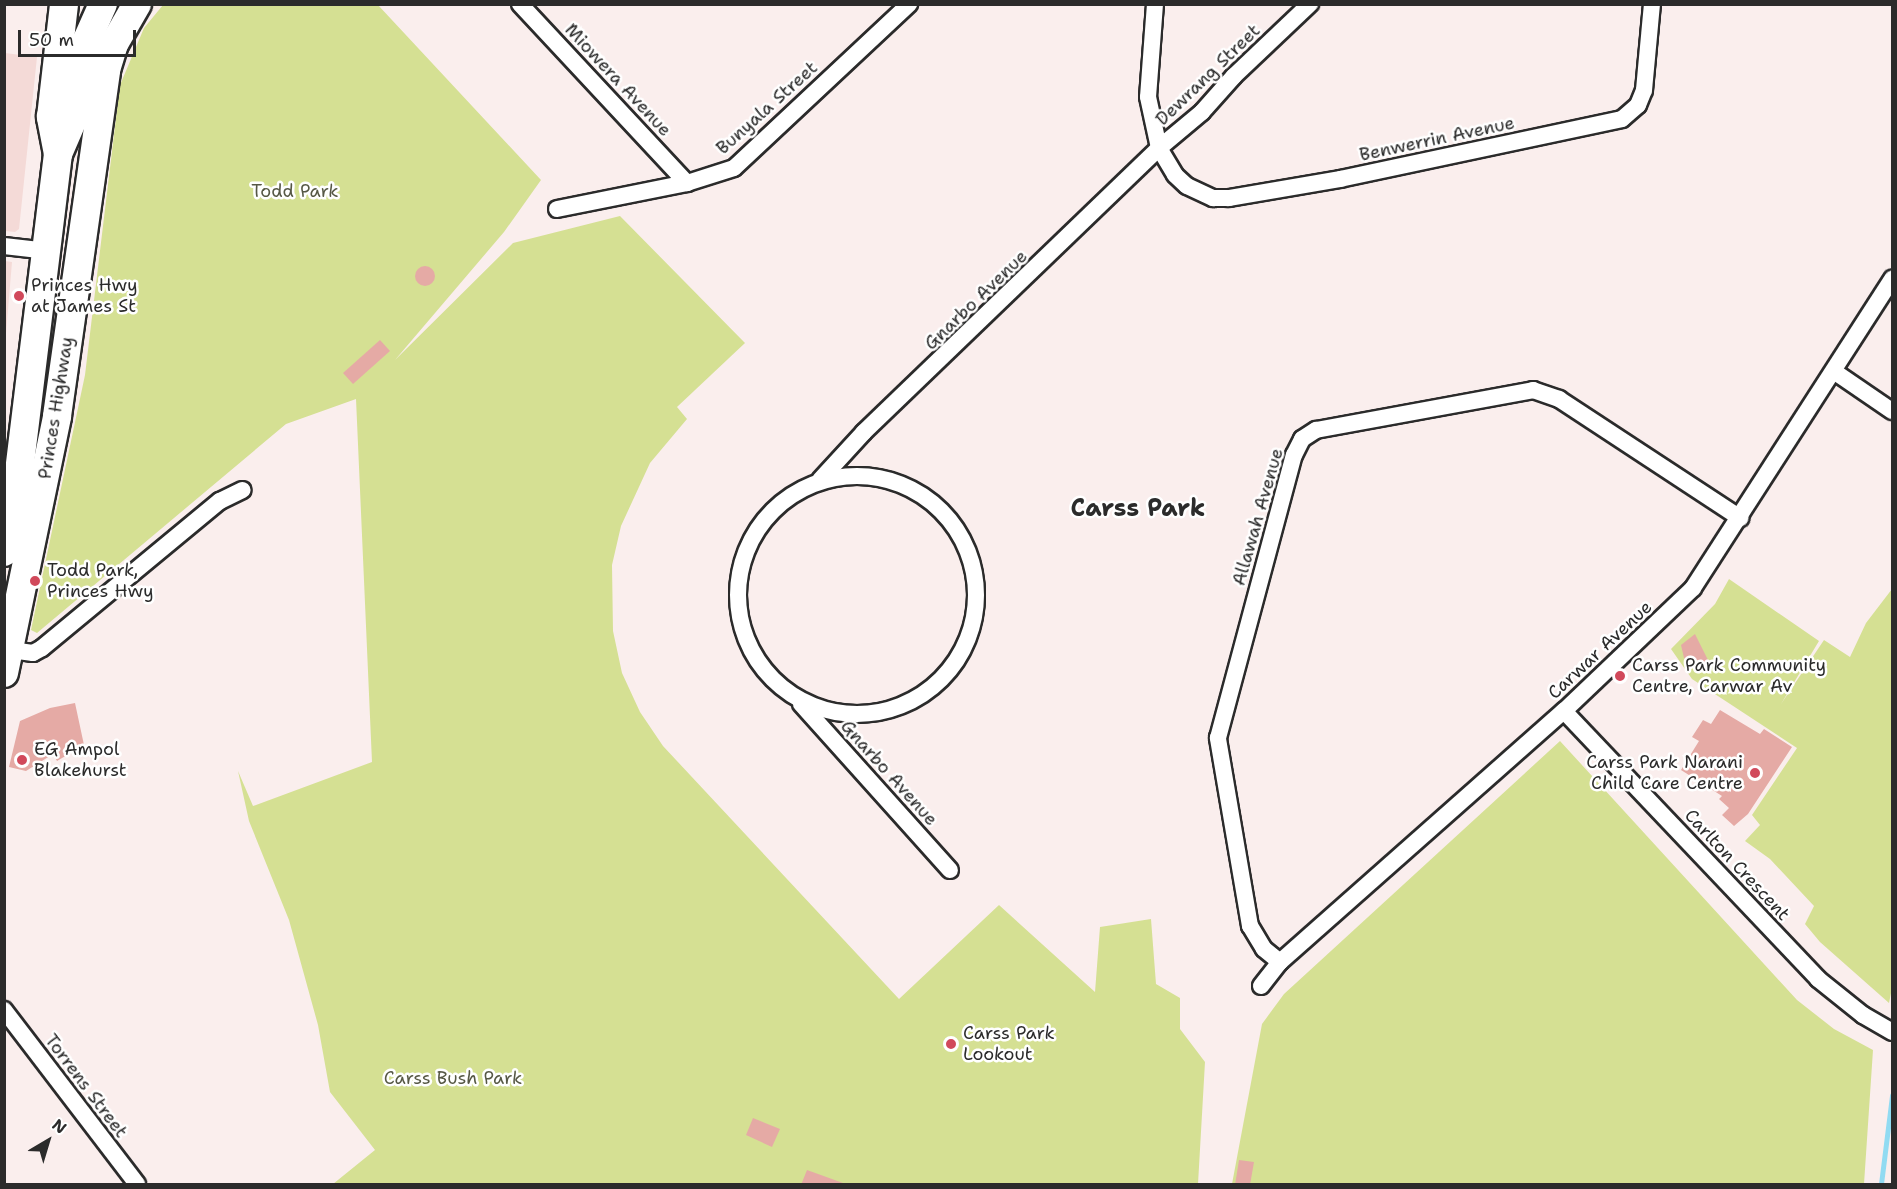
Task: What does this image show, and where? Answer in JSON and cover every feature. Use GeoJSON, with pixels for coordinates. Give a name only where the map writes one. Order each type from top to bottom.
{"type":"FeatureCollection","features":[{"type":"Feature","properties":{"kind":"highway"},"geometry":{"type":"LineString","coordinates":[[58,154],[51,117],[64,4]]}},
{"type":"Feature","properties":{"kind":"highway","name":"Princes Highway"},"geometry":{"type":"LineString","coordinates":[[4,552],[15,504],[48,252],[58,154],[74,117],[87,40],[103,4]]}},
{"type":"Feature","properties":{"kind":"highway"},"geometry":{"type":"LineString","coordinates":[[111,4],[114,45]]}},
{"type":"Feature","properties":{"kind":"highway","name":"Princes Highway"},"geometry":{"type":"LineString","coordinates":[[7,657],[57,416],[106,70],[114,45],[137,4]]}},
{"type":"Feature","properties":{"kind":"street","name":"Miowera Avenue"},"geometry":{"type":"LineString","coordinates":[[520,4],[687,183]]}},
{"type":"Feature","properties":{"kind":"street","name":"Bunyala Street"},"geometry":{"type":"LineString","coordinates":[[556,209],[687,183],[734,168],[909,4]]}},
{"type":"Feature","properties":{"kind":"street","name":"Benwerrin Avenue"},"geometry":{"type":"LineString","coordinates":[[1155,4],[1148,97],[1159,148],[1175,176],[1187,186],[1213,198],[1229,198],[1611,124],[1631,113],[1642,98],[1652,4]]}},
{"type":"Feature","properties":{"kind":"street","name":"Dewrang Street"},"geometry":{"type":"LineString","coordinates":[[1159,148],[1202,112],[1234,76],[1310,4]]}},
{"type":"Feature","properties":{"kind":"street","name":"Gnarbo Avenue"},"geometry":{"type":"LineString","coordinates":[[820,480],[864,432],[1159,148]]}},
{"type":"Feature","properties":{"kind":"street"},"geometry":{"type":"LineString","coordinates":[[4,246],[48,252]]}},
{"type":"Feature","properties":{"kind":"street","name":"Carwar Avenue"},"geometry":{"type":"LineString","coordinates":[[1261,986],[1280,962],[1564,711],[1693,588],[1835,372],[1893,279]]}},
{"type":"Feature","properties":{"kind":"street"},"geometry":{"type":"LineString","coordinates":[[1835,372],[1893,411]]}},
{"type":"Feature","properties":{"kind":"street","name":"Allawah Avenue"},"geometry":{"type":"LineString","coordinates":[[1280,962],[1264,949],[1250,926],[1218,738],[1294,455],[1302,439],[1316,430],[1533,390],[1559,399],[1740,518]]}},
{"type":"Feature","properties":{"kind":"street","name":"Gnarbo Avenue"},"geometry":{"type":"LineString","coordinates":[[798,702],[838,715],[857,716],[892,709],[924,693],[960,656],[976,600],[966,549],[935,505],[889,480],[853,476],[820,480],[787,496],[771,512],[749,543],[738,583],[740,619],[756,657],[950,870]]}},
{"type":"Feature","properties":{"kind":"street"},"geometry":{"type":"LineString","coordinates":[[7,657],[33,653],[42,648],[220,501],[243,490]]}},
{"type":"Feature","properties":{"kind":"street","name":"Carlton Crescent"},"geometry":{"type":"LineString","coordinates":[[1564,711],[1804,966],[1849,1004],[1887,1028]]}},
{"type":"Feature","properties":{"kind":"street","name":"Torrens Street"},"geometry":{"type":"LineString","coordinates":[[4,1010],[137,1185]]}},
{"type":"Feature","properties":{"kind":"shaded area"},"geometry":{"type":"Polygon","coordinates":[[[5,53],[37,57],[19,229],[15,232],[5,231],[5,53]]]}},
{"type":"Feature","properties":{"kind":"shaded area"},"geometry":{"type":"Polygon","coordinates":[[[4,261],[12,262],[5,345],[4,261]]]}},
{"type":"Feature","properties":{"kind":"green space"},"geometry":{"type":"Polygon","coordinates":[[[163,5],[378,5],[541,180],[504,232],[395,360],[513,243],[620,216],[745,343],[677,407],[687,419],[650,463],[621,526],[612,565],[613,631],[622,673],[640,712],[663,746],[899,999],[999,905],[1095,992],[1100,927],[1151,919],[1156,984],[1180,998],[1180,1029],[1205,1062],[1198,1184],[333,1184],[375,1150],[330,1092],[318,1025],[289,920],[249,821],[238,771],[253,806],[372,762],[356,399],[286,424],[37,633],[31,630],[85,375],[120,85],[144,28],[163,5]]]}},
{"type":"Feature","properties":{"kind":"green space"},"geometry":{"type":"Polygon","coordinates":[[[1729,579],[1819,641],[1781,704],[1824,640],[1850,657],[1866,623],[1892,589],[1892,988],[1889,1003],[1820,942],[1805,924],[1814,906],[1770,859],[1745,841],[1760,825],[1752,815],[1797,748],[1692,679],[1671,649],[1715,604],[1729,579]]]}},
{"type":"Feature","properties":{"kind":"green space"},"geometry":{"type":"Polygon","coordinates":[[[1560,741],[1797,1000],[1834,1029],[1873,1050],[1864,1184],[1232,1184],[1262,1024],[1284,994],[1560,741]]]}},
{"type":"Feature","properties":{"kind":"building"},"geometry":{"type":"Polygon","coordinates":[[[425,266],[432,269],[435,276],[432,283],[425,286],[418,283],[415,276],[418,269],[425,266]]]}},
{"type":"Feature","properties":{"kind":"building"},"geometry":{"type":"Polygon","coordinates":[[[380,340],[390,351],[353,384],[343,373],[380,340]]]}},
{"type":"Feature","properties":{"kind":"building"},"geometry":{"type":"Polygon","coordinates":[[[1695,634],[1711,666],[1696,668],[1684,658],[1681,645],[1695,634]]]}},
{"type":"Feature","properties":{"kind":"building"},"geometry":{"type":"Polygon","coordinates":[[[75,703],[84,745],[57,761],[53,754],[26,771],[9,767],[20,721],[50,708],[75,703]]]}},
{"type":"Feature","properties":{"kind":"building"},"geometry":{"type":"Polygon","coordinates":[[[1720,710],[1760,734],[1764,729],[1792,747],[1748,814],[1734,826],[1722,815],[1729,808],[1719,799],[1722,796],[1681,770],[1699,741],[1692,737],[1703,720],[1711,724],[1720,710]]]}},
{"type":"Feature","properties":{"kind":"building"},"geometry":{"type":"Polygon","coordinates":[[[753,1118],[780,1129],[772,1147],[746,1135],[753,1118]]]}},
{"type":"Feature","properties":{"kind":"building"},"geometry":{"type":"Polygon","coordinates":[[[1239,1160],[1254,1162],[1250,1185],[1235,1185],[1239,1160]]]}},
{"type":"Feature","properties":{"kind":"building"},"geometry":{"type":"Polygon","coordinates":[[[807,1170],[843,1183],[843,1185],[801,1185],[807,1170]]]}},
{"type":"Feature","properties":{"kind":"waterway"},"geometry":{"type":"LineString","coordinates":[[1881,1184],[1892,1096]]}},
{"type":"Feature","properties":{"kind":"place","name":"Princes Hwy at James St"},"geometry":{"type":"Point","coordinates":[19,296]}},
{"type":"Feature","properties":{"kind":"place","name":"Todd Park, Princes Hwy"},"geometry":{"type":"Point","coordinates":[35,581]}},
{"type":"Feature","properties":{"kind":"place","name":"Carss Park Community Centre, Carwar Av"},"geometry":{"type":"Point","coordinates":[1620,676]}},
{"type":"Feature","properties":{"kind":"place","name":"EG Ampol Blakehurst"},"geometry":{"type":"Point","coordinates":[22,760]}},
{"type":"Feature","properties":{"kind":"place","name":"Carss Park Narani Child Care Centre"},"geometry":{"type":"Point","coordinates":[1755,773]}},
{"type":"Feature","properties":{"kind":"place","name":"Carss Park Lookout"},"geometry":{"type":"Point","coordinates":[951,1044]}},
{"type":"Feature","properties":{"kind":"district","name":"Carss Park"},"geometry":{"type":"Point","coordinates":[1138,509]}},
{"type":"Feature","properties":{"kind":"park label","name":"Todd Park"},"geometry":{"type":"Point","coordinates":[295,191]}},
{"type":"Feature","properties":{"kind":"park label","name":"Carss Bush Park"},"geometry":{"type":"Point","coordinates":[453,1078]}}]}
